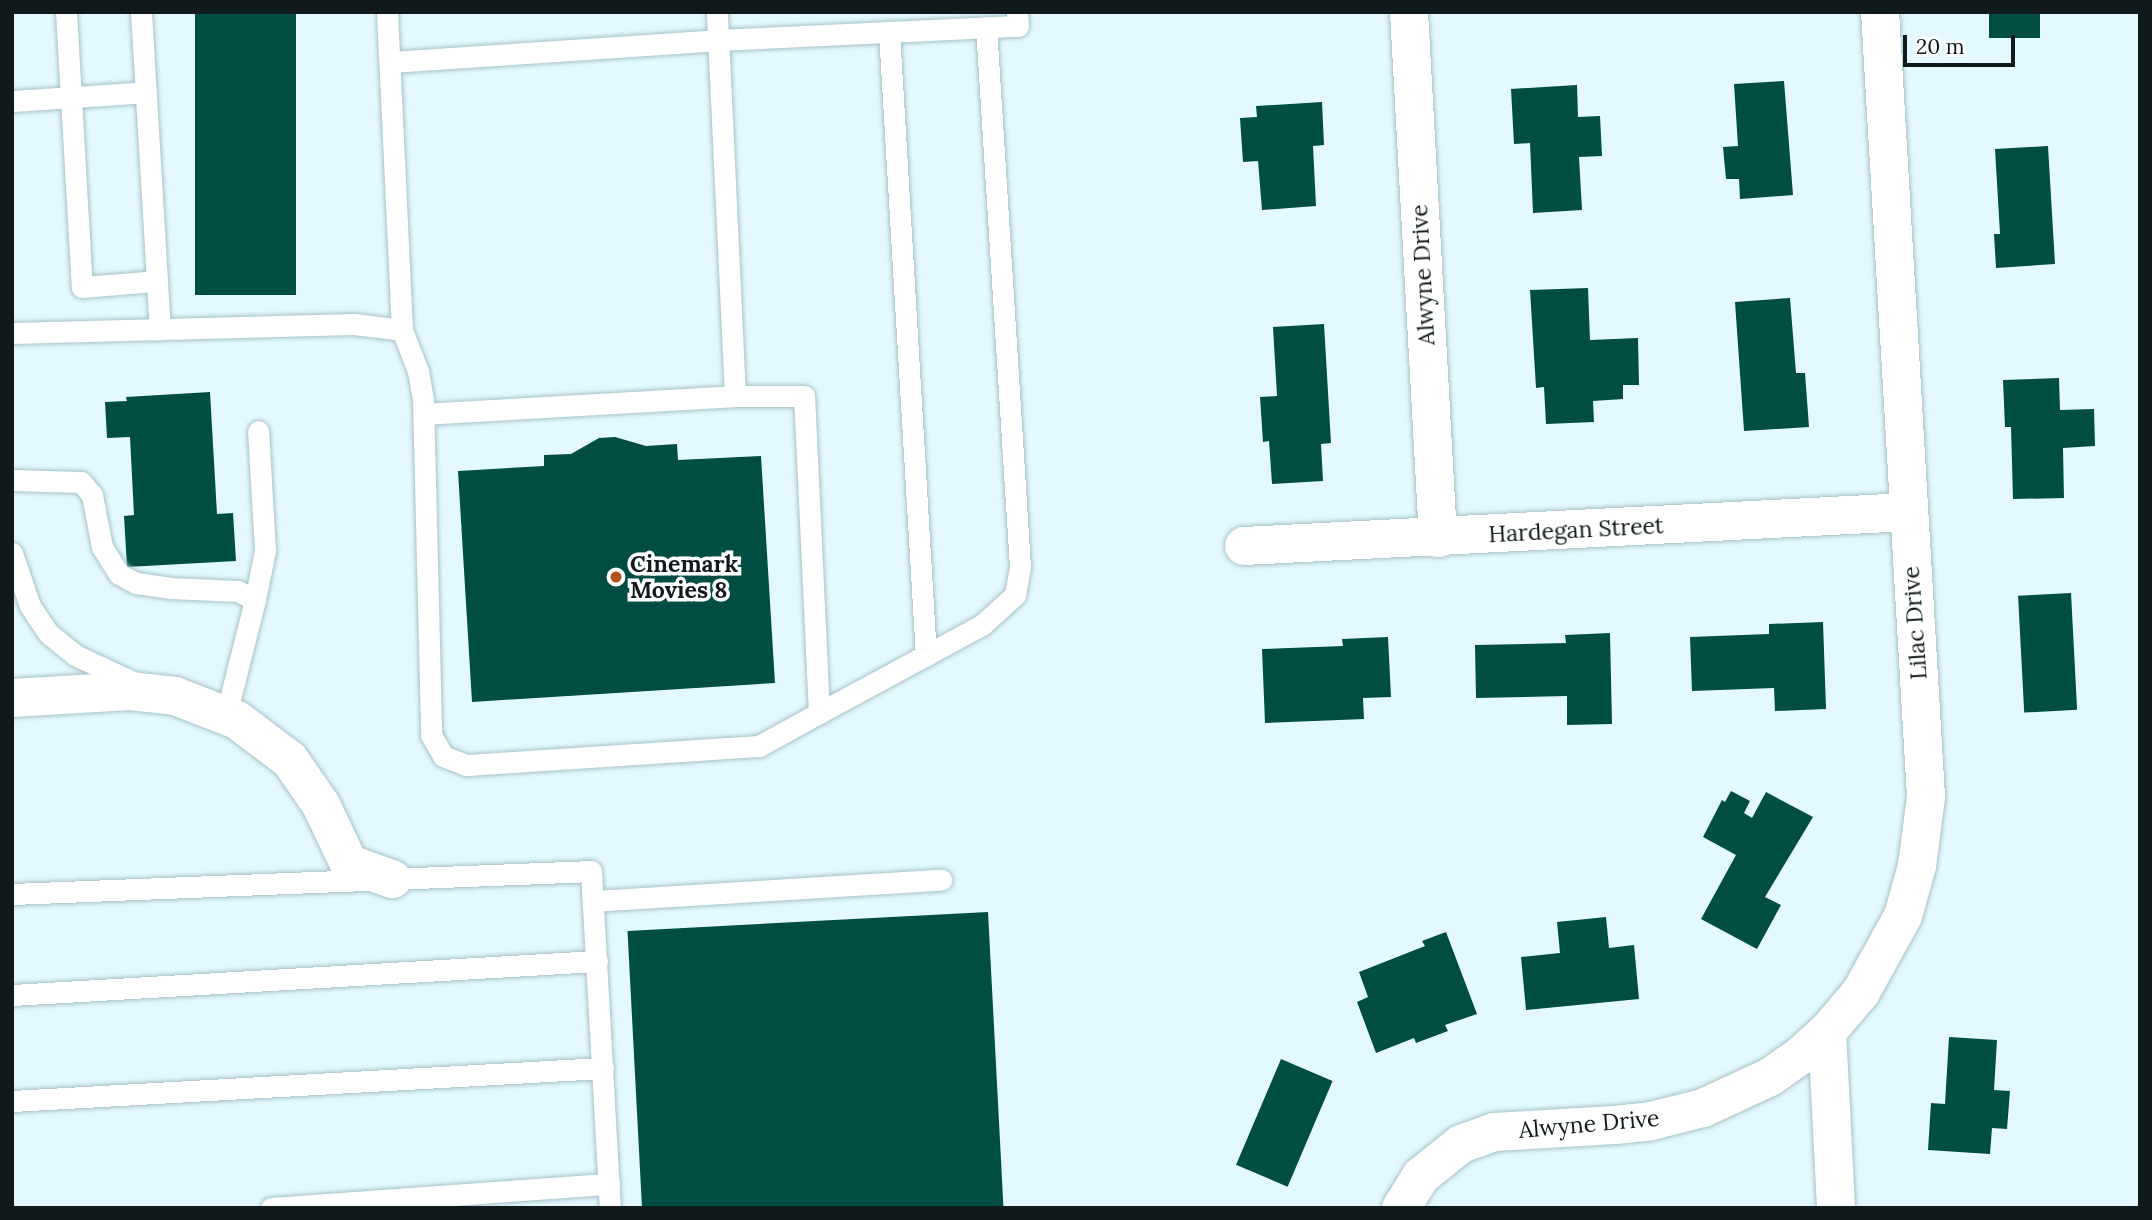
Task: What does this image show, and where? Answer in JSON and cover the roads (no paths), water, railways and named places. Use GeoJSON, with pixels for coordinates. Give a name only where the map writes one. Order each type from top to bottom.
{"type":"FeatureCollection","features":[{"type":"Feature","properties":{"kind":"street","name":"Alwyne Drive"},"geometry":{"type":"LineString","coordinates":[[1409,12],[1438,538]]}},
{"type":"Feature","properties":{"kind":"street","name":"Lilac Drive"},"geometry":{"type":"LineString","coordinates":[[1826,1032],[1851,1006],[1880,964],[1903,916],[1917,866],[1925,779],[1880,12]]}},
{"type":"Feature","properties":{"kind":"street","name":"Hardegan Street"},"geometry":{"type":"LineString","coordinates":[[1244,546],[1908,512]]}},
{"type":"Feature","properties":{"kind":"street"},"geometry":{"type":"LineString","coordinates":[[12,698],[113,691],[158,694],[209,706],[255,730],[290,760],[321,804],[349,864],[392,879]]}},
{"type":"Feature","properties":{"kind":"street","name":"Alwyne Drive"},"geometry":{"type":"LineString","coordinates":[[1401,1208],[1421,1176],[1461,1144],[1494,1132],[1615,1125],[1667,1118],[1703,1108],[1770,1077],[1800,1056],[1826,1032]]}},
{"type":"Feature","properties":{"kind":"street"},"geometry":{"type":"LineString","coordinates":[[1826,1032],[1836,1208]]}},
{"type":"Feature","properties":{"kind":"lane"},"geometry":{"type":"LineString","coordinates":[[66,12],[82,287],[157,281]]}},
{"type":"Feature","properties":{"kind":"lane"},"geometry":{"type":"LineString","coordinates":[[141,12],[160,329]]}},
{"type":"Feature","properties":{"kind":"lane"},"geometry":{"type":"LineString","coordinates":[[387,12],[402,330],[418,371],[424,414],[430,735],[443,756],[466,765],[759,746],[982,625],[1015,595],[1020,567],[986,27]]}},
{"type":"Feature","properties":{"kind":"lane"},"geometry":{"type":"LineString","coordinates":[[717,12],[735,396]]}},
{"type":"Feature","properties":{"kind":"lane"},"geometry":{"type":"LineString","coordinates":[[390,62],[718,40],[1018,26],[1017,12]]}},
{"type":"Feature","properties":{"kind":"lane"},"geometry":{"type":"LineString","coordinates":[[889,32],[926,656]]}},
{"type":"Feature","properties":{"kind":"lane"},"geometry":{"type":"LineString","coordinates":[[12,101],[146,92]]}},
{"type":"Feature","properties":{"kind":"lane"},"geometry":{"type":"LineString","coordinates":[[12,334],[354,324],[402,330]]}},
{"type":"Feature","properties":{"kind":"lane"},"geometry":{"type":"LineString","coordinates":[[424,414],[735,396],[804,396],[819,713]]}},
{"type":"Feature","properties":{"kind":"lane"},"geometry":{"type":"LineString","coordinates":[[226,715],[265,551],[258,431]]}},
{"type":"Feature","properties":{"kind":"lane"},"geometry":{"type":"LineString","coordinates":[[12,480],[81,482],[92,495],[102,547],[119,574],[136,583],[170,588],[238,591],[255,600]]}},
{"type":"Feature","properties":{"kind":"lane"},"geometry":{"type":"LineString","coordinates":[[12,553],[30,606],[48,632],[75,655],[158,694]]}},
{"type":"Feature","properties":{"kind":"lane"},"geometry":{"type":"LineString","coordinates":[[12,894],[592,871],[610,1208]]}},
{"type":"Feature","properties":{"kind":"lane"},"geometry":{"type":"LineString","coordinates":[[593,901],[941,880]]}},
{"type":"Feature","properties":{"kind":"lane"},"geometry":{"type":"LineString","coordinates":[[12,995],[597,961]]}},
{"type":"Feature","properties":{"kind":"lane"},"geometry":{"type":"LineString","coordinates":[[12,1101],[603,1068]]}},
{"type":"Feature","properties":{"kind":"lane"},"geometry":{"type":"LineString","coordinates":[[271,1208],[609,1184]]}},
{"type":"Feature","properties":{"kind":"place","name":"Cinemark Movies 8"},"geometry":{"type":"Point","coordinates":[616,577]}}]}
